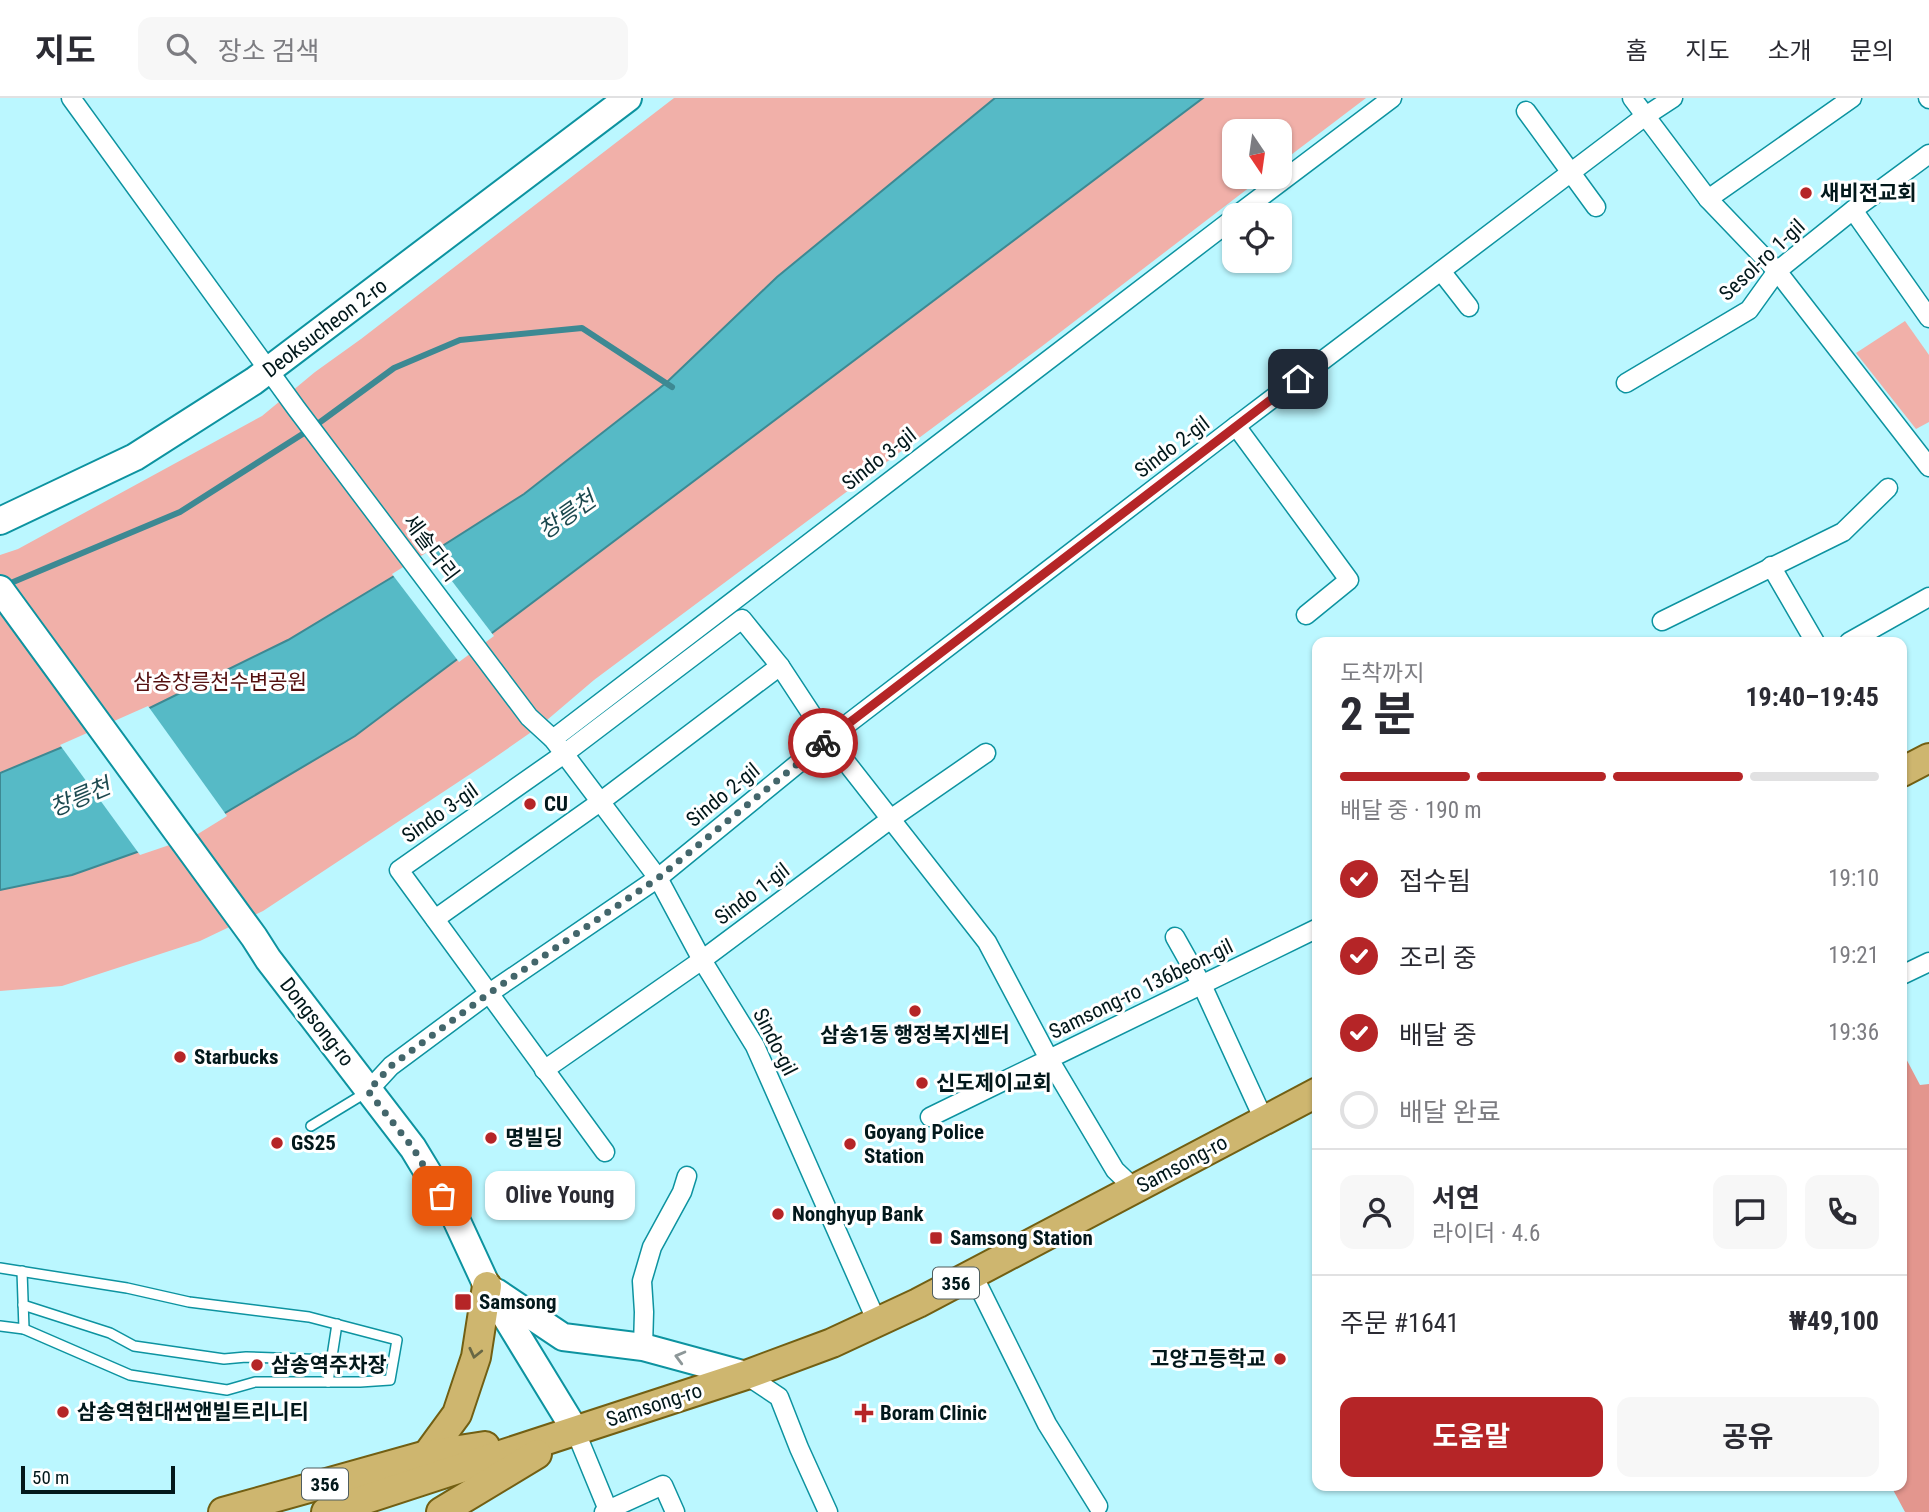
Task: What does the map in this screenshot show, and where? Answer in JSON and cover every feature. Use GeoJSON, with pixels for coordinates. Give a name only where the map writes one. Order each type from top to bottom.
{"type":"FeatureCollection","features":[{"type":"Feature","properties":{"kind":"main road","name":"Deoksucheon 2-ro"},"geometry":{"type":"LineString","coordinates":[[0,521],[135,457],[270,370],[628,98]]}},
{"type":"Feature","properties":{"kind":"main road","name":"Dongsong-ro"},"geometry":{"type":"LineString","coordinates":[[0,589],[268,959],[413,1148],[457,1219],[487,1286],[575,1430]]}},
{"type":"Feature","properties":{"kind":"main road"},"geometry":{"type":"LineString","coordinates":[[1907,769],[1929,758]]}},
{"type":"Feature","properties":{"kind":"main road","name":"Samsong-ro"},"geometry":{"type":"LineString","coordinates":[[326,1512],[746,1375],[832,1343],[973,1275],[1312,1095]]}},
{"type":"Feature","properties":{"kind":"main road"},"geometry":{"type":"LineString","coordinates":[[427,1455],[457,1414],[476,1357],[487,1286],[563,1337],[643,1346],[746,1375]]}},
{"type":"Feature","properties":{"kind":"main road","name":"356"},"geometry":{"type":"LineString","coordinates":[[223,1512],[427,1455],[575,1430]]}},
{"type":"Feature","properties":{"kind":"main road","name":"356"},"geometry":{"type":"LineString","coordinates":[[441,1512],[575,1430]]}},
{"type":"Feature","properties":{"kind":"street","name":"세솔다리"},"geometry":{"type":"LineString","coordinates":[[71,98],[296,408],[529,717]]}},
{"type":"Feature","properties":{"kind":"street","name":"Sindo 3-gil"},"geometry":{"type":"LineString","coordinates":[[1252,203],[1392,98]]}},
{"type":"Feature","properties":{"kind":"street"},"geometry":{"type":"LineString","coordinates":[[1632,98],[1707,199],[1777,271],[1929,467]]}},
{"type":"Feature","properties":{"kind":"street","name":"Sindo 2-gil"},"geometry":{"type":"LineString","coordinates":[[368,1091],[391,1066],[488,994],[658,878],[828,739],[1236,426],[1644,117],[1673,98]]}},
{"type":"Feature","properties":{"kind":"street"},"geometry":{"type":"LineString","coordinates":[[1707,199],[1852,98]]}},
{"type":"Feature","properties":{"kind":"street"},"geometry":{"type":"LineString","coordinates":[[1526,111],[1596,206]]}},
{"type":"Feature","properties":{"kind":"street","name":"Sesol-ro 1-gil"},"geometry":{"type":"LineString","coordinates":[[1626,383],[1749,310],[1777,271],[1929,154]]}},
{"type":"Feature","properties":{"kind":"street"},"geometry":{"type":"LineString","coordinates":[[1853,210],[1929,318]]}},
{"type":"Feature","properties":{"kind":"street","name":"Sindo 3-gil"},"geometry":{"type":"LineString","coordinates":[[553,739],[1222,226]]}},
{"type":"Feature","properties":{"kind":"street"},"geometry":{"type":"LineString","coordinates":[[1441,271],[1469,307]]}},
{"type":"Feature","properties":{"kind":"street","name":"Sindo 2-gil"},"geometry":{"type":"LineString","coordinates":[[1236,426],[1349,580],[1306,615]]}},
{"type":"Feature","properties":{"kind":"street"},"geometry":{"type":"LineString","coordinates":[[1662,621],[1843,532],[1888,488]]}},
{"type":"Feature","properties":{"kind":"street"},"geometry":{"type":"LineString","coordinates":[[1771,566],[1812,637]]}},
{"type":"Feature","properties":{"kind":"street"},"geometry":{"type":"LineString","coordinates":[[1858,637],[1929,597]]}},
{"type":"Feature","properties":{"kind":"street","name":"Sindo 3-gil"},"geometry":{"type":"LineString","coordinates":[[435,919],[399,870],[564,754],[743,619],[780,666]]}},
{"type":"Feature","properties":{"kind":"street"},"geometry":{"type":"LineString","coordinates":[[605,1152],[435,919],[600,802],[780,666],[828,739],[987,942],[1049,1059],[930,1116]]}},
{"type":"Feature","properties":{"kind":"street","name":"Sindo-gil"},"geometry":{"type":"LineString","coordinates":[[529,717],[553,739],[658,878],[702,960],[755,1046],[877,1322]]}},
{"type":"Feature","properties":{"kind":"street","name":"Sindo 1-gil"},"geometry":{"type":"LineString","coordinates":[[544,1070],[702,960],[892,818],[986,752]]}},
{"type":"Feature","properties":{"kind":"street","name":"Samsong-ro 136beon-gil"},"geometry":{"type":"LineString","coordinates":[[1135,1189],[1115,1170],[1049,1059],[1312,931]]}},
{"type":"Feature","properties":{"kind":"street"},"geometry":{"type":"LineString","coordinates":[[1175,937],[1202,985],[1264,1121]]}},
{"type":"Feature","properties":{"kind":"street"},"geometry":{"type":"LineString","coordinates":[[1907,972],[1929,961]]}},
{"type":"Feature","properties":{"kind":"street"},"geometry":{"type":"LineString","coordinates":[[643,1346],[642,1281],[652,1247],[682,1192],[687,1176]]}},
{"type":"Feature","properties":{"kind":"street"},"geometry":{"type":"LineString","coordinates":[[973,1275],[1047,1424],[1098,1506]]}},
{"type":"Feature","properties":{"kind":"street"},"geometry":{"type":"LineString","coordinates":[[746,1375],[779,1397],[828,1512]]}},
{"type":"Feature","properties":{"kind":"street"},"geometry":{"type":"LineString","coordinates":[[575,1430],[606,1511],[663,1485],[676,1512]]}},
{"type":"Feature","properties":{"kind":"lane"},"geometry":{"type":"LineString","coordinates":[[311,1126],[368,1091]]}},
{"type":"Feature","properties":{"kind":"lane"},"geometry":{"type":"LineString","coordinates":[[0,1268],[127,1288],[189,1302],[309,1317],[397,1340],[390,1380],[255,1382],[226,1390],[130,1375],[24,1329],[0,1326]]}},
{"type":"Feature","properties":{"kind":"lane"},"geometry":{"type":"LineString","coordinates":[[22,1271],[24,1329]]}},
{"type":"Feature","properties":{"kind":"lane"},"geometry":{"type":"LineString","coordinates":[[23,1305],[110,1333],[134,1346],[224,1359],[246,1357],[331,1360]]}},
{"type":"Feature","properties":{"kind":"lane"},"geometry":{"type":"LineString","coordinates":[[328,1382],[337,1324]]}},
{"type":"Feature","properties":{"kind":"green space","name":"삼송창릉천수변공원"},"geometry":{"type":"Polygon","coordinates":[[[674,98],[1366,98],[1292,154],[1292,119],[1222,119],[1222,189],[1247,189],[1229,203],[1222,203],[1222,208],[1041,347],[594,680],[540,726],[263,911],[200,941],[62,986],[0,991],[0,555],[18,549],[262,416],[315,372],[674,98]]]}},
{"type":"Feature","properties":{"kind":"green space"},"geometry":{"type":"Polygon","coordinates":[[[1905,321],[1929,355],[1929,422],[1916,429],[1856,353],[1905,321]]]}},
{"type":"Feature","properties":{"kind":"shaded area"},"geometry":{"type":"Polygon","coordinates":[[[1907,1060],[1920,1085],[1929,1084],[1929,1512],[1905,1512],[1894,1491],[1907,1491],[1907,1060]]]}},
{"type":"Feature","properties":{"kind":"water","name":"창릉천"},"geometry":{"type":"Polygon","coordinates":[[[995,98],[1203,98],[355,736],[191,833],[72,875],[0,890],[0,773],[113,726],[288,640],[524,494],[666,383],[777,277],[995,98]]]}},
{"type":"Feature","properties":{"kind":"pier"},"geometry":{"type":"Polygon","coordinates":[[[429,551],[494,636],[459,662],[392,574],[429,551]]]}},
{"type":"Feature","properties":{"kind":"pier"},"geometry":{"type":"Polygon","coordinates":[[[148,706],[227,816],[193,837],[140,855],[60,745],[148,706]]]}},
{"type":"Feature","properties":{"kind":"waterway"},"geometry":{"type":"LineString","coordinates":[[6,585],[180,512],[312,428],[394,368],[460,340],[582,328],[672,387]]}},
{"type":"Feature","properties":{"kind":"way so far"},"geometry":{"type":"LineString","coordinates":[[442,1196],[413,1148],[368,1091],[391,1066],[488,994],[658,878],[823,743]]}},
{"type":"Feature","properties":{"kind":"place","name":"새비전교회"},"geometry":{"type":"Point","coordinates":[1806,193]}},
{"type":"Feature","properties":{"kind":"place","name":"CU"},"geometry":{"type":"Point","coordinates":[530,804]}},
{"type":"Feature","properties":{"kind":"place","name":"삼송1동 행정복지센터"},"geometry":{"type":"Point","coordinates":[915,1011]}},
{"type":"Feature","properties":{"kind":"place","name":"Starbucks"},"geometry":{"type":"Point","coordinates":[180,1057]}},
{"type":"Feature","properties":{"kind":"place","name":"신도제이교회"},"geometry":{"type":"Point","coordinates":[922,1083]}},
{"type":"Feature","properties":{"kind":"place","name":"명빌딩"},"geometry":{"type":"Point","coordinates":[491,1138]}},
{"type":"Feature","properties":{"kind":"place","name":"GS25"},"geometry":{"type":"Point","coordinates":[277,1143]}},
{"type":"Feature","properties":{"kind":"place","name":"Goyang Police Station"},"geometry":{"type":"Point","coordinates":[850,1144]}},
{"type":"Feature","properties":{"kind":"place","name":"Olive Young"},"geometry":{"type":"Point","coordinates":[442,1196]}},
{"type":"Feature","properties":{"kind":"place","name":"Nonghyup Bank"},"geometry":{"type":"Point","coordinates":[778,1214]}},
{"type":"Feature","properties":{"kind":"place","name":"Samsong Station"},"geometry":{"type":"Point","coordinates":[936,1238]}},
{"type":"Feature","properties":{"kind":"place","name":"Samsong"},"geometry":{"type":"Point","coordinates":[463,1302]}},
{"type":"Feature","properties":{"kind":"place","name":"고양고등학교"},"geometry":{"type":"Point","coordinates":[1280,1359]}},
{"type":"Feature","properties":{"kind":"place","name":"삼송역주차장"},"geometry":{"type":"Point","coordinates":[257,1365]}},
{"type":"Feature","properties":{"kind":"place","name":"삼송역현대썬앤빌트리니티"},"geometry":{"type":"Point","coordinates":[63,1412]}},
{"type":"Feature","properties":{"kind":"place","name":"Boram Clinic"},"geometry":{"type":"Point","coordinates":[864,1413]}},
{"type":"Feature","properties":{"kind":"route"},"geometry":{"type":"LineString","coordinates":[[823,743],[1298,379]]}}]}
